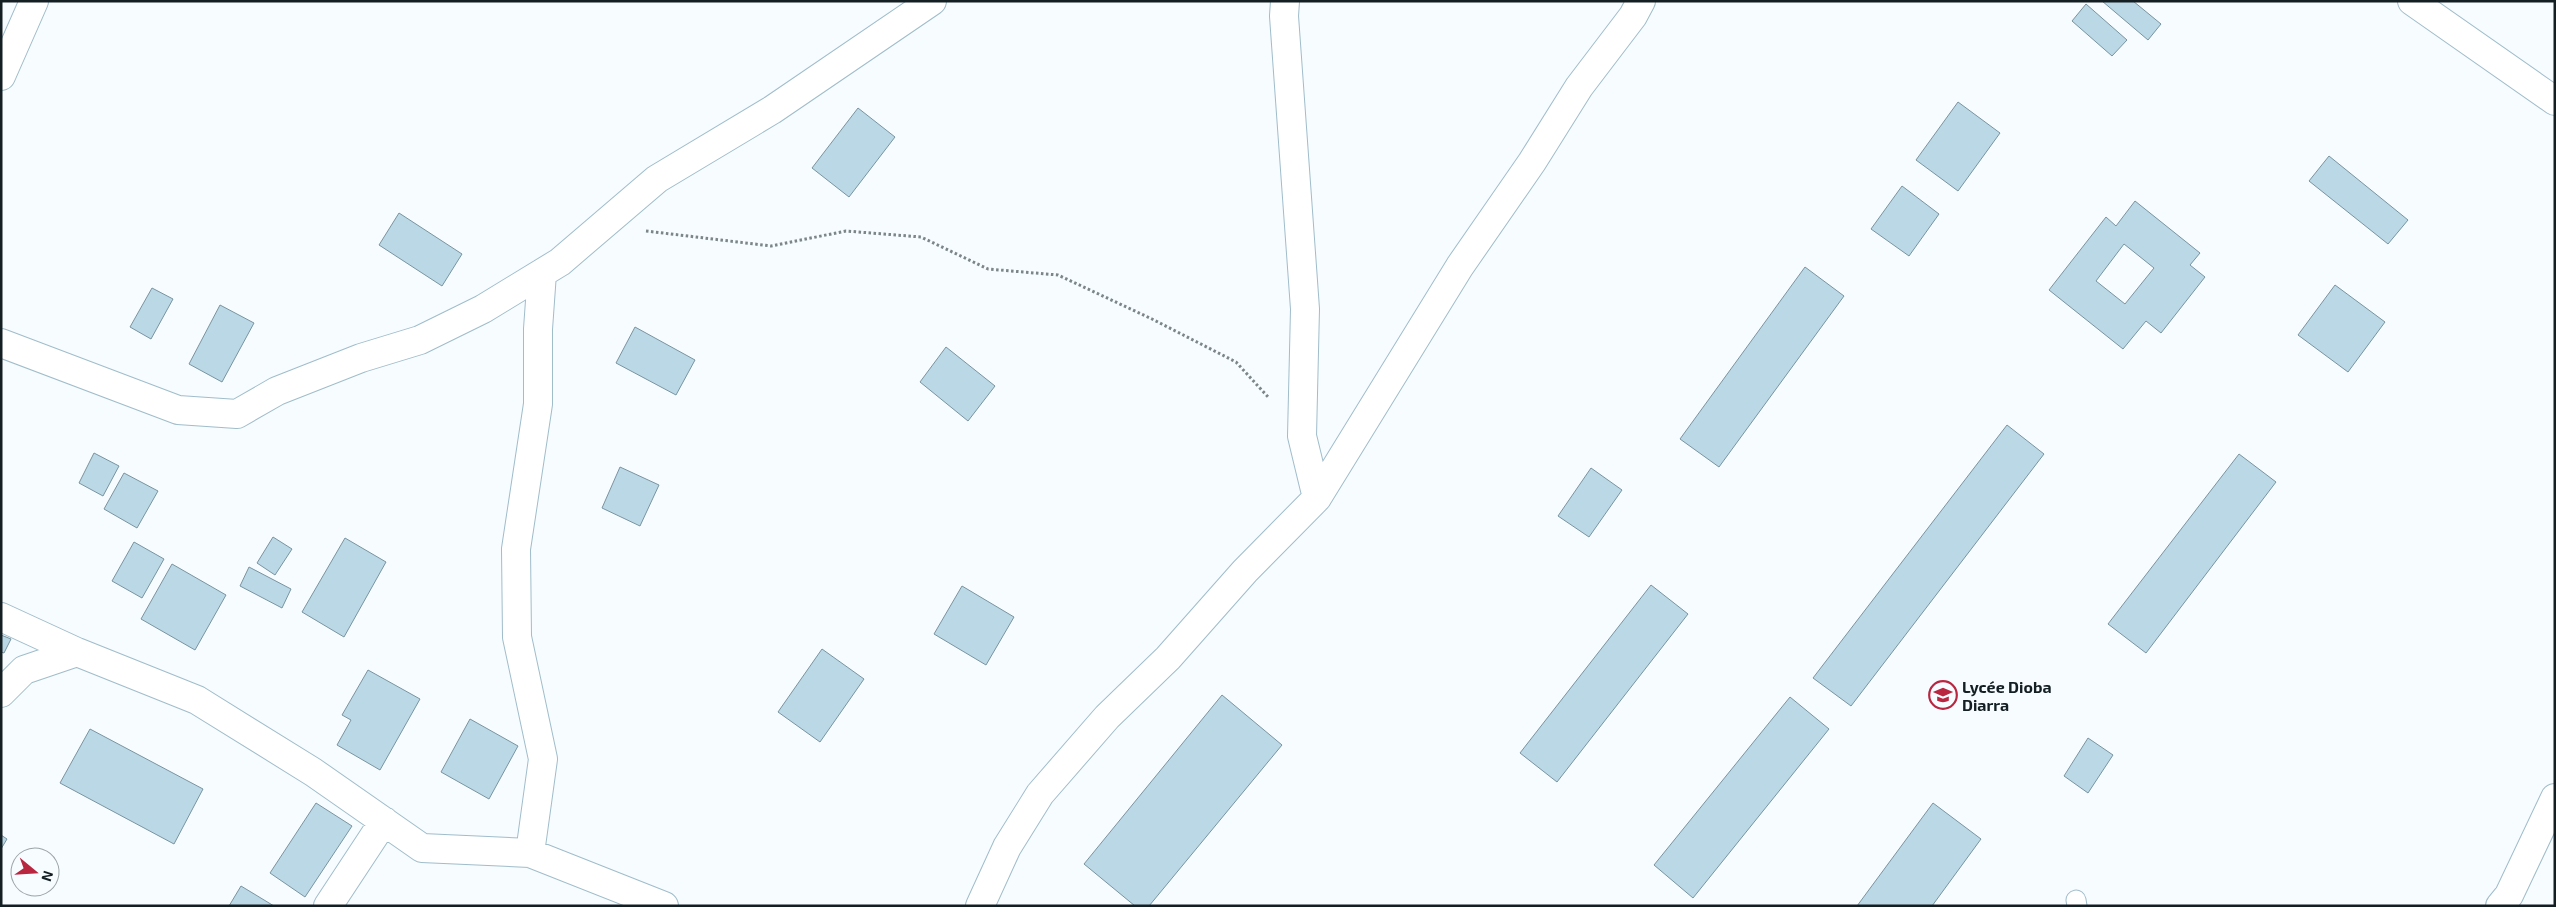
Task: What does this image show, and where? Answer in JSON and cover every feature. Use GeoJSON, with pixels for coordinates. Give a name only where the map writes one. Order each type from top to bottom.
{"type":"FeatureCollection","features":[{"type":"Feature","properties":{"kind":"street"},"geometry":{"type":"LineString","coordinates":[[1,76],[34,1]]}},
{"type":"Feature","properties":{"kind":"street"},"geometry":{"type":"LineString","coordinates":[[1,343],[178,410],[237,414],[277,390],[361,358],[420,340],[483,309],[560,262],[657,178],[772,110],[932,1]]}},
{"type":"Feature","properties":{"kind":"street"},"geometry":{"type":"LineString","coordinates":[[1285,1],[1284,16],[1305,309],[1302,436],[1317,498]]}},
{"type":"Feature","properties":{"kind":"street"},"geometry":{"type":"LineString","coordinates":[[980,906],[1007,847],[1040,794],[1107,717],[1168,658],[1245,571],[1317,498],[1460,266],[1532,162],[1579,87],[1633,16],[1641,1]]}},
{"type":"Feature","properties":{"kind":"street"},"geometry":{"type":"LineString","coordinates":[[2412,1],[2555,101]]}},
{"type":"Feature","properties":{"kind":"street"},"geometry":{"type":"LineString","coordinates":[[530,853],[543,759],[517,637],[516,549],[538,404],[538,329],[542,273]]}},
{"type":"Feature","properties":{"kind":"street"},"geometry":{"type":"LineString","coordinates":[[1,617],[77,652],[197,700],[313,772],[422,848],[530,853],[664,906]]}},
{"type":"Feature","properties":{"kind":"street"},"geometry":{"type":"LineString","coordinates":[[1,693],[24,670],[77,652]]}},
{"type":"Feature","properties":{"kind":"street"},"geometry":{"type":"LineString","coordinates":[[2500,906],[2509,895],[2555,798]]}},
{"type":"Feature","properties":{"kind":"street"},"geometry":{"type":"LineString","coordinates":[[328,906],[384,821]]}},
{"type":"Feature","properties":{"kind":"path"},"geometry":{"type":"LineString","coordinates":[[605,224],[670,236],[771,246],[846,231],[921,237],[988,269],[1058,275],[1152,319],[1236,362],[1302,436]]}},
{"type":"Feature","properties":{"kind":"building"},"geometry":{"type":"Polygon","coordinates":[[[2102,1],[2133,1],[2161,24],[2148,40],[2102,1]]]}},
{"type":"Feature","properties":{"kind":"building"},"geometry":{"type":"Polygon","coordinates":[[[2086,4],[2127,40],[2112,56],[2072,21],[2086,4]]]}},
{"type":"Feature","properties":{"kind":"building"},"geometry":{"type":"Polygon","coordinates":[[[1958,102],[2000,133],[1958,191],[1916,160],[1958,102]]]}},
{"type":"Feature","properties":{"kind":"building"},"geometry":{"type":"Polygon","coordinates":[[[858,108],[895,137],[849,197],[812,168],[858,108]]]}},
{"type":"Feature","properties":{"kind":"building"},"geometry":{"type":"Polygon","coordinates":[[[2329,156],[2408,220],[2388,244],[2309,181],[2329,156]]]}},
{"type":"Feature","properties":{"kind":"building"},"geometry":{"type":"Polygon","coordinates":[[[1902,186],[1939,214],[1909,256],[1871,229],[1902,186]]]}},
{"type":"Feature","properties":{"kind":"building"},"geometry":{"type":"Polygon","coordinates":[[[2135,201],[2200,253],[2190,265],[2205,277],[2161,333],[2146,321],[2123,349],[2049,290],[2106,217],[2116,226],[2135,201]],[[2124,244],[2096,281],[2125,304],[2154,268],[2124,244]]]}},
{"type":"Feature","properties":{"kind":"building"},"geometry":{"type":"Polygon","coordinates":[[[399,213],[462,254],[442,286],[379,245],[399,213]]]}},
{"type":"Feature","properties":{"kind":"building"},"geometry":{"type":"Polygon","coordinates":[[[1805,267],[1844,296],[1719,467],[1680,439],[1805,267]]]}},
{"type":"Feature","properties":{"kind":"building"},"geometry":{"type":"Polygon","coordinates":[[[2335,285],[2385,322],[2348,372],[2298,335],[2335,285]]]}},
{"type":"Feature","properties":{"kind":"building"},"geometry":{"type":"Polygon","coordinates":[[[152,288],[173,299],[151,339],[130,327],[152,288]]]}},
{"type":"Feature","properties":{"kind":"building"},"geometry":{"type":"Polygon","coordinates":[[[220,305],[254,323],[222,382],[189,364],[220,305]]]}},
{"type":"Feature","properties":{"kind":"building"},"geometry":{"type":"Polygon","coordinates":[[[635,327],[695,360],[676,395],[616,363],[635,327]]]}},
{"type":"Feature","properties":{"kind":"building"},"geometry":{"type":"Polygon","coordinates":[[[946,347],[995,386],[968,421],[920,382],[946,347]]]}},
{"type":"Feature","properties":{"kind":"building"},"geometry":{"type":"Polygon","coordinates":[[[2007,425],[2044,454],[1851,706],[1813,678],[2007,425]]]}},
{"type":"Feature","properties":{"kind":"building"},"geometry":{"type":"Polygon","coordinates":[[[94,453],[119,466],[103,496],[79,483],[94,453]]]}},
{"type":"Feature","properties":{"kind":"building"},"geometry":{"type":"Polygon","coordinates":[[[2239,454],[2276,482],[2146,653],[2108,624],[2239,454]]]}},
{"type":"Feature","properties":{"kind":"building"},"geometry":{"type":"Polygon","coordinates":[[[620,467],[659,485],[640,526],[602,508],[620,467]]]}},
{"type":"Feature","properties":{"kind":"building"},"geometry":{"type":"Polygon","coordinates":[[[1591,468],[1622,490],[1589,537],[1558,516],[1591,468]]]}},
{"type":"Feature","properties":{"kind":"building"},"geometry":{"type":"Polygon","coordinates":[[[124,473],[158,491],[137,528],[104,509],[124,473]]]}},
{"type":"Feature","properties":{"kind":"building"},"geometry":{"type":"Polygon","coordinates":[[[273,537],[292,549],[275,575],[257,563],[273,537]]]}},
{"type":"Feature","properties":{"kind":"building"},"geometry":{"type":"Polygon","coordinates":[[[345,538],[386,562],[344,637],[302,612],[345,538]]]}},
{"type":"Feature","properties":{"kind":"building"},"geometry":{"type":"Polygon","coordinates":[[[134,542],[164,559],[142,598],[112,581],[134,542]]]}},
{"type":"Feature","properties":{"kind":"building"},"geometry":{"type":"Polygon","coordinates":[[[172,564],[226,595],[195,650],[141,619],[172,564]]]}},
{"type":"Feature","properties":{"kind":"building"},"geometry":{"type":"Polygon","coordinates":[[[249,567],[291,589],[282,608],[240,586],[249,567]]]}},
{"type":"Feature","properties":{"kind":"building"},"geometry":{"type":"Polygon","coordinates":[[[1651,585],[1688,614],[1557,782],[1520,753],[1651,585]]]}},
{"type":"Feature","properties":{"kind":"building"},"geometry":{"type":"Polygon","coordinates":[[[962,586],[1014,617],[986,665],[934,634],[962,586]]]}},
{"type":"Feature","properties":{"kind":"building"},"geometry":{"type":"Polygon","coordinates":[[[1,635],[11,639],[4,653],[1,652],[1,635]]]}},
{"type":"Feature","properties":{"kind":"building"},"geometry":{"type":"Polygon","coordinates":[[[822,649],[864,679],[820,742],[778,712],[822,649]]]}},
{"type":"Feature","properties":{"kind":"building"},"geometry":{"type":"Polygon","coordinates":[[[368,670],[420,699],[380,770],[337,745],[351,720],[342,715],[368,670]]]}},
{"type":"Feature","properties":{"kind":"building"},"geometry":{"type":"Polygon","coordinates":[[[1222,695],[1282,745],[1149,906],[1135,906],[1084,864],[1222,695]]]}},
{"type":"Feature","properties":{"kind":"building"},"geometry":{"type":"Polygon","coordinates":[[[1790,697],[1829,729],[1693,898],[1654,865],[1790,697]]]}},
{"type":"Feature","properties":{"kind":"building"},"geometry":{"type":"Polygon","coordinates":[[[470,719],[518,746],[489,799],[441,772],[470,719]]]}},
{"type":"Feature","properties":{"kind":"building"},"geometry":{"type":"Polygon","coordinates":[[[90,729],[203,789],[174,844],[60,783],[90,729]]]}},
{"type":"Feature","properties":{"kind":"building"},"geometry":{"type":"Polygon","coordinates":[[[2088,738],[2113,755],[2088,793],[2064,776],[2088,738]]]}},
{"type":"Feature","properties":{"kind":"building"},"geometry":{"type":"Polygon","coordinates":[[[316,803],[352,826],[305,897],[270,873],[316,803]]]}},
{"type":"Feature","properties":{"kind":"building"},"geometry":{"type":"Polygon","coordinates":[[[1933,803],[1981,839],[1932,906],[1857,906],[1933,803]]]}},
{"type":"Feature","properties":{"kind":"building"},"geometry":{"type":"Polygon","coordinates":[[[1,835],[7,839],[1,849],[1,835]]]}},
{"type":"Feature","properties":{"kind":"building"},"geometry":{"type":"Polygon","coordinates":[[[241,886],[274,906],[229,906],[241,886]]]}},
{"type":"Feature","properties":{"kind":"place","name":"Lycée Dioba Diarra"},"geometry":{"type":"Point","coordinates":[1943,695]}}]}
